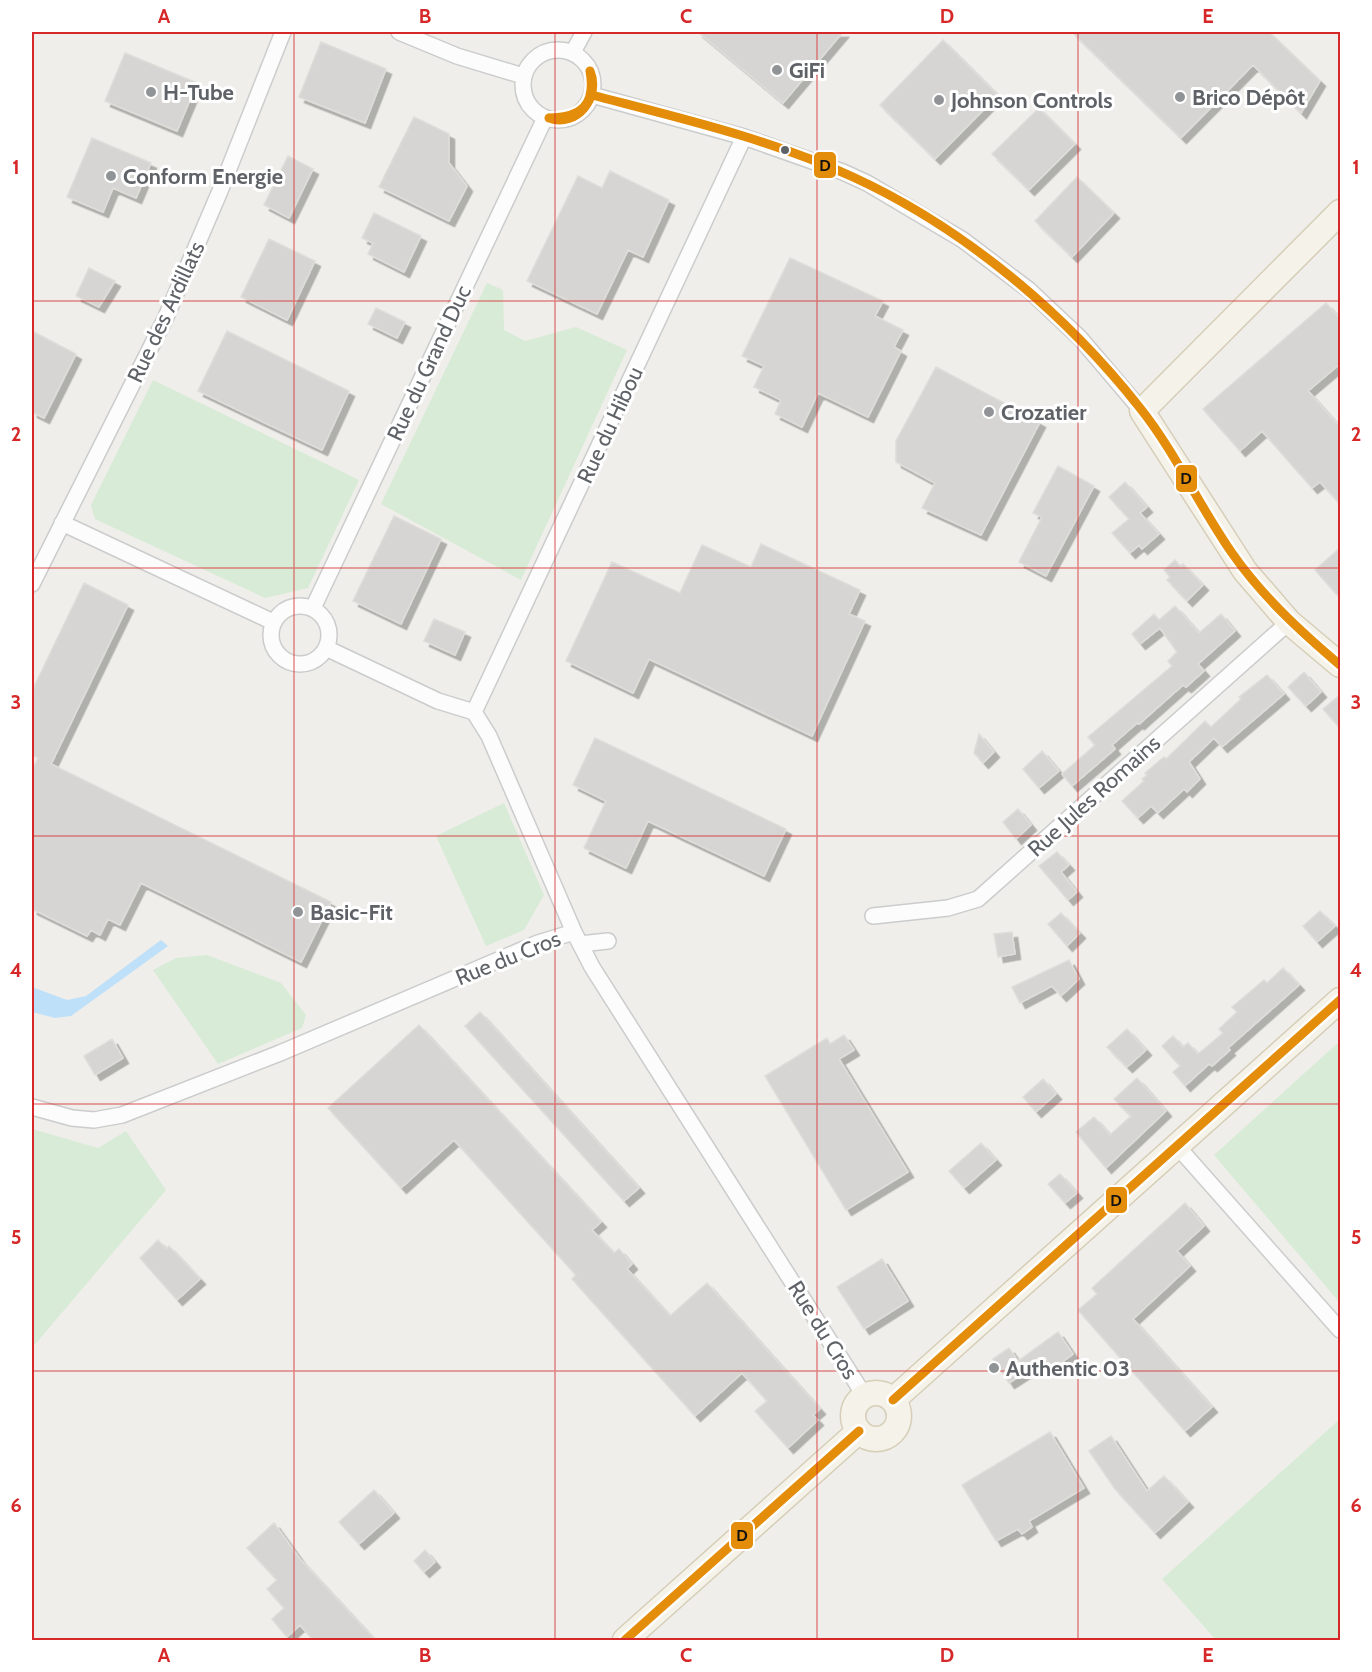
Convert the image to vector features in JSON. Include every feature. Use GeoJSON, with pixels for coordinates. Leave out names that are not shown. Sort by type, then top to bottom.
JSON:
{"type":"FeatureCollection","features":[{"type":"Feature","properties":{"kind":"main road"},"geometry":{"type":"LineString","coordinates":[[1341,212],[1142,411],[1245,571],[1289,622],[1341,665]]}},
{"type":"Feature","properties":{"kind":"main road"},"geometry":{"type":"LineString","coordinates":[[893,1400],[1341,1000]]}},
{"type":"Feature","properties":{"kind":"main road"},"geometry":{"type":"LineString","coordinates":[[879,1393],[893,1400],[897,1406],[899,1421],[891,1433],[885,1437],[871,1438],[859,1431],[853,1412],[855,1405],[864,1395],[879,1393]]}},
{"type":"Feature","properties":{"kind":"main road"},"geometry":{"type":"LineString","coordinates":[[625,1641],[859,1431]]}},
{"type":"Feature","properties":{"kind":"street","name":"Rue des Ardillats"},"geometry":{"type":"LineString","coordinates":[[32,584],[166,317],[284,32]]}},
{"type":"Feature","properties":{"kind":"street"},"geometry":{"type":"LineString","coordinates":[[399,32],[457,56],[523,76]]}},
{"type":"Feature","properties":{"kind":"street"},"geometry":{"type":"LineString","coordinates":[[573,52],[584,32]]}},
{"type":"Feature","properties":{"kind":"street"},"geometry":{"type":"LineString","coordinates":[[561,49],[573,52],[590,69],[593,79],[592,95],[587,106],[577,115],[559,121],[545,118],[530,107],[522,91],[523,76],[530,61],[543,52],[561,49]]}},
{"type":"Feature","properties":{"kind":"street"},"geometry":{"type":"LineString","coordinates":[[592,95],[744,137],[859,180],[963,240],[1029,290],[1071,330],[1142,411]]}},
{"type":"Feature","properties":{"kind":"street","name":"Rue du Grand Duc"},"geometry":{"type":"LineString","coordinates":[[313,608],[545,118]]}},
{"type":"Feature","properties":{"kind":"street","name":"Rue du Hibou"},"geometry":{"type":"LineString","coordinates":[[474,712],[744,137]]}},
{"type":"Feature","properties":{"kind":"street"},"geometry":{"type":"LineString","coordinates":[[62,523],[273,622]]}},
{"type":"Feature","properties":{"kind":"street"},"geometry":{"type":"LineString","coordinates":[[304,605],[313,608],[321,614],[329,630],[326,648],[314,661],[305,664],[287,662],[274,649],[270,631],[273,622],[286,608],[304,605]]}},
{"type":"Feature","properties":{"kind":"street","name":"Rue Jules Romains"},"geometry":{"type":"LineString","coordinates":[[873,916],[948,908],[978,899],[1289,622]]}},
{"type":"Feature","properties":{"kind":"street"},"geometry":{"type":"LineString","coordinates":[[326,648],[438,701],[474,712],[489,736],[577,938],[608,941]]}},
{"type":"Feature","properties":{"kind":"street","name":"Rue du Cros"},"geometry":{"type":"LineString","coordinates":[[32,1107],[72,1118],[94,1120],[122,1115],[280,1053],[538,943],[577,938],[864,1395]]}},
{"type":"Feature","properties":{"kind":"street"},"geometry":{"type":"LineString","coordinates":[[1177,1146],[1341,1330]]}},
{"type":"Feature","properties":{"kind":"green space"},"geometry":{"type":"Polygon","coordinates":[[[487,283],[503,290],[504,330],[525,341],[576,327],[627,350],[521,580],[381,504],[487,283]]]}},
{"type":"Feature","properties":{"kind":"green space"},"geometry":{"type":"Polygon","coordinates":[[[153,380],[359,480],[308,588],[265,598],[95,519],[91,505],[153,380]]]}},
{"type":"Feature","properties":{"kind":"green space"},"geometry":{"type":"Polygon","coordinates":[[[504,803],[544,895],[524,930],[486,946],[436,836],[504,803]]]}},
{"type":"Feature","properties":{"kind":"green space"},"geometry":{"type":"Polygon","coordinates":[[[207,955],[281,983],[306,1015],[302,1028],[218,1064],[153,970],[176,958],[207,955]]]}},
{"type":"Feature","properties":{"kind":"green space"},"geometry":{"type":"Polygon","coordinates":[[[1340,1041],[1340,1303],[1214,1155],[1340,1041]]]}},
{"type":"Feature","properties":{"kind":"green space"},"geometry":{"type":"Polygon","coordinates":[[[32,1129],[98,1148],[126,1131],[166,1190],[32,1348],[32,1129]]]}},
{"type":"Feature","properties":{"kind":"green space"},"geometry":{"type":"Polygon","coordinates":[[[1340,1419],[1340,1640],[1216,1640],[1162,1579],[1340,1419]]]}},
{"type":"Feature","properties":{"kind":"water"},"geometry":{"type":"Polygon","coordinates":[[[161,940],[168,946],[71,1016],[55,1018],[32,1012],[32,987],[67,1000],[86,996],[161,940]]]}},
{"type":"Feature","properties":{"kind":"building","name":"GiFi"},"geometry":{"type":"Polygon","coordinates":[[[698,32],[843,32],[783,103],[698,32]]]}},
{"type":"Feature","properties":{"kind":"building","name":"Brico Dépôt"},"geometry":{"type":"Polygon","coordinates":[[[1072,32],[1269,32],[1320,81],[1301,113],[1253,65],[1181,138],[1072,32]]]}},
{"type":"Feature","properties":{"kind":"building","name":"Johnson Controls"},"geometry":{"type":"Polygon","coordinates":[[[943,40],[998,95],[935,159],[880,105],[943,40]]]}},
{"type":"Feature","properties":{"kind":"building"},"geometry":{"type":"Polygon","coordinates":[[[321,42],[386,69],[365,123],[299,97],[321,42]]]}},
{"type":"Feature","properties":{"kind":"building","name":"H-Tube"},"geometry":{"type":"Polygon","coordinates":[[[125,53],[197,83],[177,131],[105,101],[125,53]]]}},
{"type":"Feature","properties":{"kind":"building"},"geometry":{"type":"Polygon","coordinates":[[[1039,108],[1075,144],[1029,190],[992,154],[1039,108]]]}},
{"type":"Feature","properties":{"kind":"building"},"geometry":{"type":"Polygon","coordinates":[[[414,117],[449,134],[449,163],[467,186],[449,221],[379,187],[414,117]]]}},
{"type":"Feature","properties":{"kind":"building","name":"Conform Energie"},"geometry":{"type":"Polygon","coordinates":[[[92,138],[151,163],[136,198],[113,188],[103,212],[67,197],[92,138]]]}},
{"type":"Feature","properties":{"kind":"building"},"geometry":{"type":"Polygon","coordinates":[[[288,156],[313,169],[289,218],[264,205],[288,156]]]}},
{"type":"Feature","properties":{"kind":"building"},"geometry":{"type":"Polygon","coordinates":[[[610,171],[669,200],[643,257],[628,250],[597,314],[527,281],[578,176],[602,188],[610,171]]]}},
{"type":"Feature","properties":{"kind":"building"},"geometry":{"type":"Polygon","coordinates":[[[1077,177],[1114,213],[1072,257],[1035,221],[1077,177]]]}},
{"type":"Feature","properties":{"kind":"building"},"geometry":{"type":"Polygon","coordinates":[[[374,213],[421,236],[404,272],[368,254],[373,243],[362,238],[374,213]]]}},
{"type":"Feature","properties":{"kind":"building"},"geometry":{"type":"Polygon","coordinates":[[[269,239],[315,261],[287,320],[241,297],[269,239]]]}},
{"type":"Feature","properties":{"kind":"building"},"geometry":{"type":"Polygon","coordinates":[[[790,258],[883,301],[875,316],[903,330],[894,347],[901,351],[868,417],[818,393],[802,427],[775,414],[781,400],[754,387],[764,366],[742,356],[790,258]]]}},
{"type":"Feature","properties":{"kind":"building"},"geometry":{"type":"Polygon","coordinates":[[[89,268],[115,281],[99,307],[76,296],[89,268]]]}},
{"type":"Feature","properties":{"kind":"building"},"geometry":{"type":"Polygon","coordinates":[[[1326,303],[1341,320],[1341,363],[1308,391],[1341,428],[1341,505],[1320,482],[1312,488],[1262,431],[1240,451],[1203,409],[1326,303]]]}},
{"type":"Feature","properties":{"kind":"building"},"geometry":{"type":"Polygon","coordinates":[[[376,308],[405,322],[397,338],[368,324],[376,308]]]}},
{"type":"Feature","properties":{"kind":"building"},"geometry":{"type":"Polygon","coordinates":[[[32,331],[76,354],[44,418],[32,412],[32,331]]]}},
{"type":"Feature","properties":{"kind":"building"},"geometry":{"type":"Polygon","coordinates":[[[227,331],[349,391],[322,450],[198,391],[227,331]]]}},
{"type":"Feature","properties":{"kind":"building"},"geometry":{"type":"Polygon","coordinates":[[[936,367],[1040,422],[981,535],[922,508],[935,483],[896,462],[896,441],[936,367]]]}},
{"type":"Feature","properties":{"kind":"building"},"geometry":{"type":"Polygon","coordinates":[[[1058,466],[1094,486],[1046,576],[1019,562],[1042,517],[1033,513],[1058,466]]]}},
{"type":"Feature","properties":{"kind":"building"},"geometry":{"type":"Polygon","coordinates":[[[1125,482],[1147,507],[1140,513],[1159,534],[1142,549],[1139,545],[1130,553],[1112,533],[1129,519],[1109,497],[1125,482]]]}},
{"type":"Feature","properties":{"kind":"building"},"geometry":{"type":"Polygon","coordinates":[[[394,516],[441,539],[401,624],[353,601],[394,516]]]}},
{"type":"Feature","properties":{"kind":"building"},"geometry":{"type":"Polygon","coordinates":[[[761,544],[860,590],[849,614],[865,621],[812,736],[649,659],[633,693],[566,661],[612,562],[680,593],[702,545],[751,567],[761,544]]]}},
{"type":"Feature","properties":{"kind":"building"},"geometry":{"type":"Polygon","coordinates":[[[1341,547],[1341,599],[1315,570],[1341,547]]]}},
{"type":"Feature","properties":{"kind":"building"},"geometry":{"type":"Polygon","coordinates":[[[1175,560],[1181,567],[1183,564],[1203,585],[1187,601],[1167,580],[1170,577],[1164,570],[1175,560]]]}},
{"type":"Feature","properties":{"kind":"building"},"geometry":{"type":"Polygon","coordinates":[[[84,583],[128,605],[51,764],[331,902],[301,962],[141,883],[120,925],[108,919],[100,935],[91,930],[87,936],[32,909],[32,770],[38,758],[32,755],[32,691],[84,583]]]}},
{"type":"Feature","properties":{"kind":"building"},"geometry":{"type":"Polygon","coordinates":[[[1175,606],[1199,633],[1221,614],[1235,631],[1198,664],[1204,671],[1186,687],[1183,685],[1139,724],[1137,723],[1112,745],[1115,749],[1072,786],[1062,774],[1095,745],[1088,737],[1172,666],[1168,661],[1177,652],[1160,628],[1140,644],[1132,634],[1154,614],[1159,620],[1175,606]]]}},
{"type":"Feature","properties":{"kind":"building"},"geometry":{"type":"Polygon","coordinates":[[[434,619],[465,632],[455,655],[424,641],[434,619]]]}},
{"type":"Feature","properties":{"kind":"building"},"geometry":{"type":"Polygon","coordinates":[[[1304,672],[1321,692],[1306,706],[1288,687],[1304,672]]]}},
{"type":"Feature","properties":{"kind":"building"},"geometry":{"type":"Polygon","coordinates":[[[1267,675],[1284,694],[1222,747],[1214,738],[1189,762],[1200,779],[1187,792],[1184,789],[1158,813],[1151,806],[1138,818],[1122,801],[1144,781],[1142,779],[1147,775],[1145,773],[1164,757],[1166,759],[1205,721],[1211,727],[1241,699],[1239,697],[1267,675]]]}},
{"type":"Feature","properties":{"kind":"building"},"geometry":{"type":"Polygon","coordinates":[[[1341,694],[1341,729],[1323,709],[1341,694]]]}},
{"type":"Feature","properties":{"kind":"building"},"geometry":{"type":"Polygon","coordinates":[[[979,734],[994,752],[983,763],[974,753],[979,734]]]}},
{"type":"Feature","properties":{"kind":"building"},"geometry":{"type":"Polygon","coordinates":[[[595,738],[786,829],[764,876],[648,821],[626,868],[584,848],[606,801],[573,785],[595,738]]]}},
{"type":"Feature","properties":{"kind":"building"},"geometry":{"type":"Polygon","coordinates":[[[1042,751],[1059,771],[1039,788],[1023,769],[1042,751]]]}},
{"type":"Feature","properties":{"kind":"building"},"geometry":{"type":"Polygon","coordinates":[[[1018,809],[1031,825],[1016,839],[1003,822],[1018,809]]]}},
{"type":"Feature","properties":{"kind":"building"},"geometry":{"type":"Polygon","coordinates":[[[1057,852],[1069,865],[1061,872],[1077,892],[1068,900],[1039,866],[1057,852]]]}},
{"type":"Feature","properties":{"kind":"building"},"geometry":{"type":"Polygon","coordinates":[[[1320,911],[1335,926],[1317,942],[1303,926],[1320,911]]]}},
{"type":"Feature","properties":{"kind":"building"},"geometry":{"type":"Polygon","coordinates":[[[1061,913],[1080,933],[1067,946],[1048,924],[1061,913]]]}},
{"type":"Feature","properties":{"kind":"building"},"geometry":{"type":"Polygon","coordinates":[[[1012,932],[1015,954],[998,957],[994,934],[1012,932]]]}},
{"type":"Feature","properties":{"kind":"building"},"geometry":{"type":"Polygon","coordinates":[[[1069,960],[1079,979],[1061,996],[1052,986],[1020,1003],[1012,987],[1069,960]]]}},
{"type":"Feature","properties":{"kind":"building"},"geometry":{"type":"Polygon","coordinates":[[[1283,968],[1299,985],[1228,1048],[1230,1050],[1212,1066],[1209,1064],[1185,1086],[1173,1072],[1180,1066],[1162,1046],[1173,1036],[1183,1047],[1188,1043],[1198,1054],[1223,1033],[1219,1029],[1237,1012],[1232,1007],[1264,980],[1267,983],[1283,968]]]}},
{"type":"Feature","properties":{"kind":"building"},"geometry":{"type":"Polygon","coordinates":[[[480,1012],[639,1188],[624,1201],[465,1026],[480,1012]]]}},
{"type":"Feature","properties":{"kind":"building"},"geometry":{"type":"Polygon","coordinates":[[[419,1025],[601,1222],[592,1230],[614,1253],[619,1249],[632,1264],[627,1269],[670,1316],[707,1283],[820,1409],[813,1415],[818,1420],[788,1448],[755,1411],[767,1401],[742,1373],[695,1416],[572,1279],[576,1275],[454,1140],[401,1188],[328,1108],[419,1025]]]}},
{"type":"Feature","properties":{"kind":"building"},"geometry":{"type":"Polygon","coordinates":[[[1127,1029],[1146,1050],[1127,1067],[1107,1047],[1127,1029]]]}},
{"type":"Feature","properties":{"kind":"building"},"geometry":{"type":"Polygon","coordinates":[[[844,1035],[854,1050],[839,1059],[908,1172],[846,1210],[765,1076],[827,1038],[830,1044],[844,1035]]]}},
{"type":"Feature","properties":{"kind":"building"},"geometry":{"type":"Polygon","coordinates":[[[112,1039],[123,1058],[95,1075],[84,1056],[112,1039]]]}},
{"type":"Feature","properties":{"kind":"building"},"geometry":{"type":"Polygon","coordinates":[[[1137,1078],[1166,1111],[1106,1168],[1076,1132],[1094,1117],[1110,1135],[1131,1116],[1114,1099],[1137,1078]]]}},
{"type":"Feature","properties":{"kind":"building"},"geometry":{"type":"Polygon","coordinates":[[[1043,1079],[1056,1094],[1036,1112],[1023,1097],[1043,1079]]]}},
{"type":"Feature","properties":{"kind":"building"},"geometry":{"type":"Polygon","coordinates":[[[981,1143],[996,1160],[964,1188],[949,1171],[981,1143]]]}},
{"type":"Feature","properties":{"kind":"building"},"geometry":{"type":"Polygon","coordinates":[[[1060,1174],[1077,1193],[1065,1203],[1048,1184],[1060,1174]]]}},
{"type":"Feature","properties":{"kind":"building"},"geometry":{"type":"Polygon","coordinates":[[[1185,1203],[1204,1226],[1177,1251],[1190,1266],[1133,1319],[1212,1407],[1185,1431],[1078,1310],[1097,1294],[1092,1288],[1185,1203]]]}},
{"type":"Feature","properties":{"kind":"building"},"geometry":{"type":"Polygon","coordinates":[[[158,1240],[166,1249],[169,1246],[200,1279],[177,1300],[140,1258],[158,1240]]]}},
{"type":"Feature","properties":{"kind":"building"},"geometry":{"type":"Polygon","coordinates":[[[882,1259],[908,1301],[864,1329],[837,1287],[882,1259]]]}},
{"type":"Feature","properties":{"kind":"building"},"geometry":{"type":"Polygon","coordinates":[[[1058,1332],[1073,1354],[1053,1369],[1046,1359],[1009,1383],[993,1359],[1009,1348],[1018,1361],[1058,1332]]]}},
{"type":"Feature","properties":{"kind":"building"},"geometry":{"type":"Polygon","coordinates":[[[1050,1432],[1084,1488],[1029,1521],[1032,1527],[1022,1534],[1018,1529],[996,1541],[962,1485],[1050,1432]]]}},
{"type":"Feature","properties":{"kind":"building"},"geometry":{"type":"Polygon","coordinates":[[[1111,1436],[1147,1491],[1164,1476],[1188,1502],[1155,1533],[1115,1489],[1089,1451],[1111,1436]]]}},
{"type":"Feature","properties":{"kind":"building"},"geometry":{"type":"Polygon","coordinates":[[[374,1490],[394,1513],[359,1544],[339,1522],[374,1490]]]}},
{"type":"Feature","properties":{"kind":"building"},"geometry":{"type":"Polygon","coordinates":[[[274,1523],[300,1559],[376,1641],[314,1641],[300,1625],[287,1637],[272,1619],[284,1608],[267,1589],[277,1580],[247,1548],[274,1523]]]}},
{"type":"Feature","properties":{"kind":"building"},"geometry":{"type":"Polygon","coordinates":[[[425,1550],[435,1562],[424,1572],[414,1561],[425,1550]]]}},
{"type":"Feature","properties":{"kind":"transit line","name":"D"},"geometry":{"type":"LineString","coordinates":[[549,118],[570,115],[584,107],[591,92],[590,71]]}},
{"type":"Feature","properties":{"kind":"transit line","name":"D"},"geometry":{"type":"LineString","coordinates":[[549,118],[569,119],[584,108],[592,91],[593,81],[590,71]]}},
{"type":"Feature","properties":{"kind":"transit line","name":"D"},"geometry":{"type":"LineString","coordinates":[[592,95],[724,130],[790,151],[853,177],[894,198],[973,247],[1046,307],[1111,373],[1153,425],[1220,535],[1244,569],[1282,612],[1340,665]]}},
{"type":"Feature","properties":{"kind":"transit line","name":"D"},"geometry":{"type":"LineString","coordinates":[[893,1400],[1340,1000]]}},
{"type":"Feature","properties":{"kind":"transit line","name":"D"},"geometry":{"type":"LineString","coordinates":[[625,1640],[859,1431]]}},
{"type":"Feature","properties":{"kind":"place","name":"GiFi"},"geometry":{"type":"Point","coordinates":[777,70]}},
{"type":"Feature","properties":{"kind":"place","name":"H-Tube"},"geometry":{"type":"Point","coordinates":[151,92]}},
{"type":"Feature","properties":{"kind":"place","name":"Brico Dépôt"},"geometry":{"type":"Point","coordinates":[1180,97]}},
{"type":"Feature","properties":{"kind":"place","name":"Johnson Controls"},"geometry":{"type":"Point","coordinates":[939,100]}},
{"type":"Feature","properties":{"kind":"place","name":"Conform Energie"},"geometry":{"type":"Point","coordinates":[111,176]}},
{"type":"Feature","properties":{"kind":"place","name":"Crozatier"},"geometry":{"type":"Point","coordinates":[989,412]}},
{"type":"Feature","properties":{"kind":"place","name":"Basic-Fit"},"geometry":{"type":"Point","coordinates":[298,912]}},
{"type":"Feature","properties":{"kind":"place","name":"Authentic 03"},"geometry":{"type":"Point","coordinates":[994,1368]}}]}
